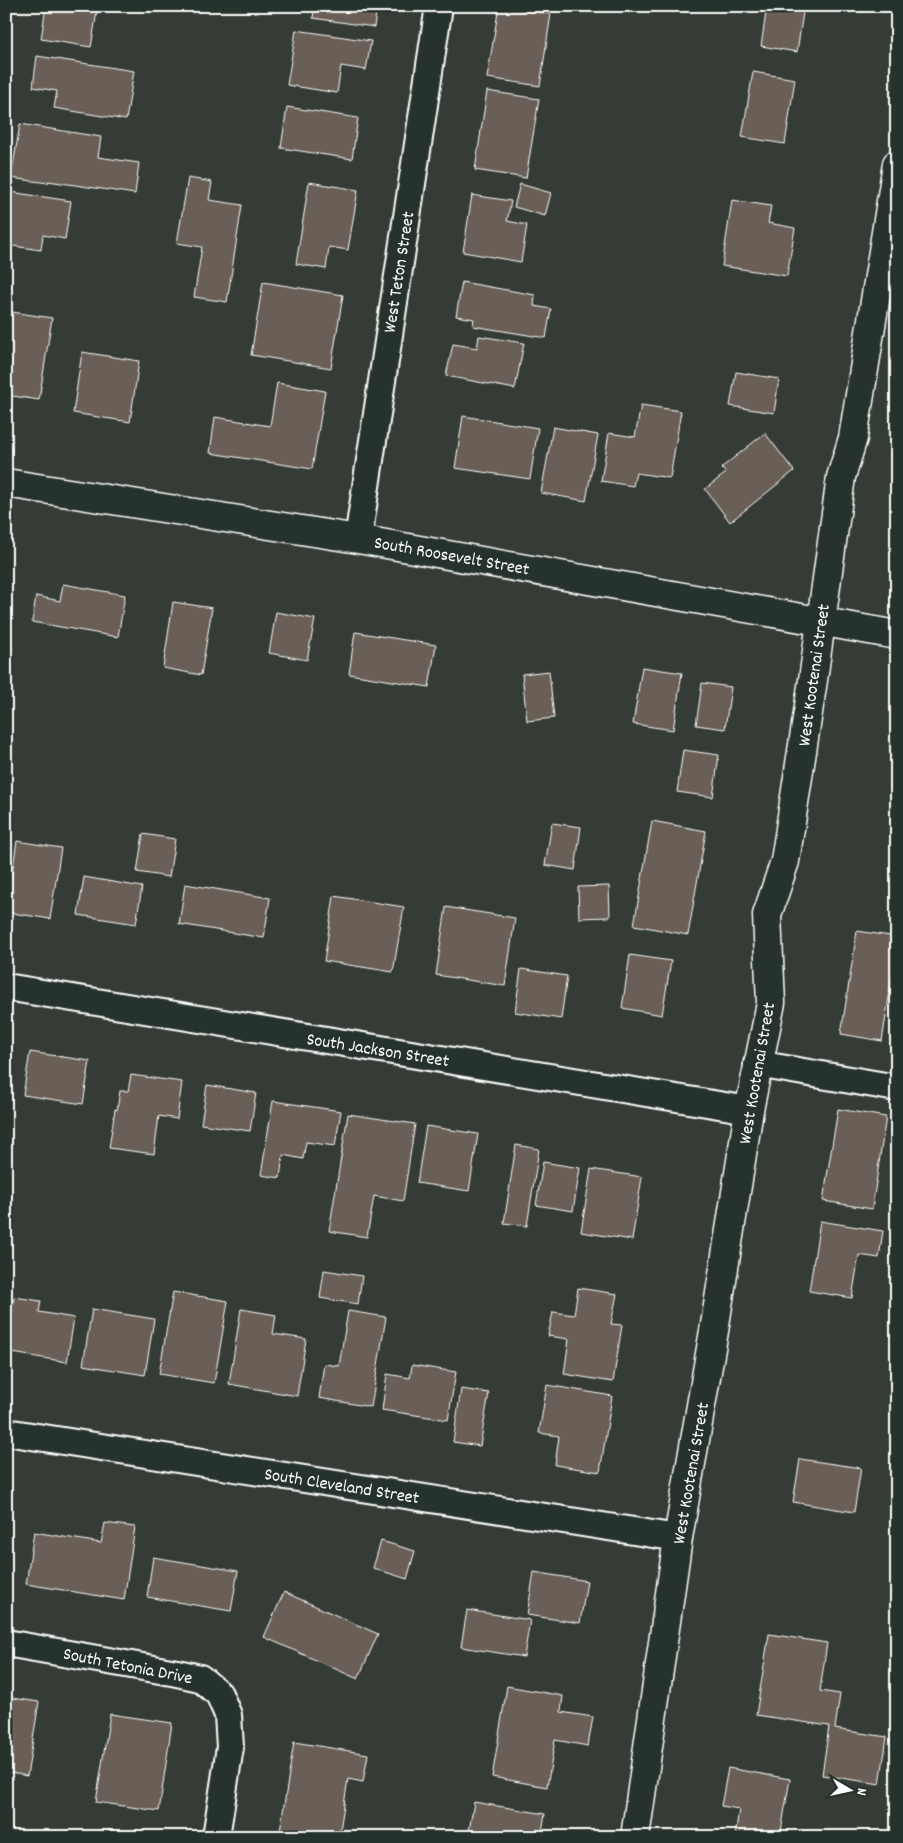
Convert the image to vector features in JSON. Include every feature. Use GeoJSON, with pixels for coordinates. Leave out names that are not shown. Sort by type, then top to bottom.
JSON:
{"type":"FeatureCollection","features":[{"type":"Feature","properties":{"kind":"street","name":"West Teton Street"},"geometry":{"type":"LineString","coordinates":[[358,539],[439,6]]}},
{"type":"Feature","properties":{"kind":"street","name":"West Kootenai Street"},"geometry":{"type":"LineString","coordinates":[[635,1837],[678,1538],[714,1331],[749,1110],[771,1003],[767,915],[785,862],[842,477],[853,438],[897,164]]}},
{"type":"Feature","properties":{"kind":"street","name":"South Roosevelt Street"},"geometry":{"type":"LineString","coordinates":[[6,483],[358,539],[897,635]]}},
{"type":"Feature","properties":{"kind":"street","name":"South Jackson Street"},"geometry":{"type":"LineString","coordinates":[[6,987],[749,1110]]}},
{"type":"Feature","properties":{"kind":"street"},"geometry":{"type":"LineString","coordinates":[[757,1064],[897,1088]]}},
{"type":"Feature","properties":{"kind":"street","name":"South Cleveland Street"},"geometry":{"type":"LineString","coordinates":[[6,1432],[678,1538]]}},
{"type":"Feature","properties":{"kind":"street","name":"South Tetonia Drive"},"geometry":{"type":"LineString","coordinates":[[6,1643],[200,1678],[219,1694],[228,1715],[230,1747],[216,1837]]}},
{"type":"Feature","properties":{"kind":"building"},"geometry":{"type":"Polygon","coordinates":[[[46,6],[98,6],[91,47],[41,39],[46,6]]]}},
{"type":"Feature","properties":{"kind":"building"},"geometry":{"type":"Polygon","coordinates":[[[315,6],[377,6],[374,27],[313,18],[315,6]]]}},
{"type":"Feature","properties":{"kind":"building"},"geometry":{"type":"Polygon","coordinates":[[[499,6],[551,14],[540,86],[487,78],[499,6]]]}},
{"type":"Feature","properties":{"kind":"building"},"geometry":{"type":"Polygon","coordinates":[[[767,6],[804,6],[797,52],[761,46],[767,6]]]}},
{"type":"Feature","properties":{"kind":"building"},"geometry":{"type":"Polygon","coordinates":[[[296,30],[371,41],[366,70],[341,66],[337,93],[287,85],[296,30]]]}},
{"type":"Feature","properties":{"kind":"building"},"geometry":{"type":"Polygon","coordinates":[[[37,56],[134,71],[126,120],[54,108],[57,91],[33,87],[37,56]]]}},
{"type":"Feature","properties":{"kind":"building"},"geometry":{"type":"Polygon","coordinates":[[[753,72],[795,79],[785,144],[742,137],[753,72]]]}},
{"type":"Feature","properties":{"kind":"building"},"geometry":{"type":"Polygon","coordinates":[[[487,91],[539,99],[526,178],[475,170],[487,91]]]}},
{"type":"Feature","properties":{"kind":"building"},"geometry":{"type":"Polygon","coordinates":[[[287,107],[358,118],[352,159],[281,148],[287,107]]]}},
{"type":"Feature","properties":{"kind":"building"},"geometry":{"type":"Polygon","coordinates":[[[20,124],[101,137],[98,157],[139,163],[135,194],[48,181],[48,183],[11,178],[20,124]]]}},
{"type":"Feature","properties":{"kind":"building"},"geometry":{"type":"Polygon","coordinates":[[[188,178],[212,182],[209,200],[242,205],[227,302],[194,297],[202,247],[177,243],[188,178]]]}},
{"type":"Feature","properties":{"kind":"building"},"geometry":{"type":"Polygon","coordinates":[[[309,182],[358,190],[348,250],[329,247],[326,269],[296,264],[309,182]]]}},
{"type":"Feature","properties":{"kind":"building"},"geometry":{"type":"Polygon","coordinates":[[[520,184],[551,193],[545,216],[514,207],[520,184]]]}},
{"type":"Feature","properties":{"kind":"building"},"geometry":{"type":"Polygon","coordinates":[[[10,192],[71,201],[65,239],[43,235],[41,250],[6,245],[6,217],[10,192]]]}},
{"type":"Feature","properties":{"kind":"building"},"geometry":{"type":"Polygon","coordinates":[[[472,195],[511,201],[507,221],[527,225],[521,262],[463,252],[472,195]]]}},
{"type":"Feature","properties":{"kind":"building"},"geometry":{"type":"Polygon","coordinates":[[[732,200],[771,206],[768,223],[795,228],[787,276],[722,266],[732,200]]]}},
{"type":"Feature","properties":{"kind":"building"},"geometry":{"type":"Polygon","coordinates":[[[263,282],[343,295],[331,368],[251,355],[263,282]]]}},
{"type":"Feature","properties":{"kind":"building"},"geometry":{"type":"Polygon","coordinates":[[[462,282],[535,295],[534,306],[551,309],[546,338],[473,326],[474,319],[456,316],[462,282]]]}},
{"type":"Feature","properties":{"kind":"building"},"geometry":{"type":"Polygon","coordinates":[[[12,312],[52,318],[39,400],[6,395],[6,335],[8,336],[12,312]]]}},
{"type":"Feature","properties":{"kind":"building"},"geometry":{"type":"Polygon","coordinates":[[[479,336],[524,343],[515,389],[446,376],[453,344],[477,348],[479,336]]]}},
{"type":"Feature","properties":{"kind":"building"},"geometry":{"type":"Polygon","coordinates":[[[82,352],[139,361],[130,422],[73,413],[82,352]]]}},
{"type":"Feature","properties":{"kind":"building"},"geometry":{"type":"Polygon","coordinates":[[[736,372],[779,379],[774,413],[730,406],[736,372]]]}},
{"type":"Feature","properties":{"kind":"building"},"geometry":{"type":"Polygon","coordinates":[[[277,383],[325,391],[312,469],[210,453],[215,417],[270,426],[277,383]]]}},
{"type":"Feature","properties":{"kind":"building"},"geometry":{"type":"Polygon","coordinates":[[[641,405],[681,411],[670,478],[636,473],[633,486],[601,481],[609,433],[635,437],[641,405]]]}},
{"type":"Feature","properties":{"kind":"building"},"geometry":{"type":"Polygon","coordinates":[[[463,416],[538,428],[530,479],[455,468],[463,416]]]}},
{"type":"Feature","properties":{"kind":"building"},"geometry":{"type":"Polygon","coordinates":[[[553,427],[598,435],[586,501],[541,493],[553,427]]]}},
{"type":"Feature","properties":{"kind":"building"},"geometry":{"type":"Polygon","coordinates":[[[765,433],[794,471],[730,522],[705,489],[726,473],[721,468],[765,433]]]}},
{"type":"Feature","properties":{"kind":"building"},"geometry":{"type":"Polygon","coordinates":[[[63,584],[125,595],[118,637],[32,622],[36,596],[60,601],[63,584]]]}},
{"type":"Feature","properties":{"kind":"building"},"geometry":{"type":"Polygon","coordinates":[[[173,602],[212,608],[201,675],[163,668],[173,602]]]}},
{"type":"Feature","properties":{"kind":"building"},"geometry":{"type":"Polygon","coordinates":[[[276,612],[315,619],[307,660],[269,653],[276,612]]]}},
{"type":"Feature","properties":{"kind":"building"},"geometry":{"type":"Polygon","coordinates":[[[355,632],[436,645],[429,687],[349,674],[355,632]]]}},
{"type":"Feature","properties":{"kind":"building"},"geometry":{"type":"Polygon","coordinates":[[[642,667],[682,673],[673,730],[633,724],[642,667]]]}},
{"type":"Feature","properties":{"kind":"building"},"geometry":{"type":"Polygon","coordinates":[[[549,671],[554,718],[527,721],[522,674],[549,671]]]}},
{"type":"Feature","properties":{"kind":"building"},"geometry":{"type":"Polygon","coordinates":[[[702,683],[731,687],[725,729],[696,725],[702,683]]]}},
{"type":"Feature","properties":{"kind":"building"},"geometry":{"type":"Polygon","coordinates":[[[683,750],[719,755],[713,797],[677,792],[683,750]]]}},
{"type":"Feature","properties":{"kind":"building"},"geometry":{"type":"Polygon","coordinates":[[[652,821],[706,831],[688,935],[634,925],[652,821]]]}},
{"type":"Feature","properties":{"kind":"building"},"geometry":{"type":"Polygon","coordinates":[[[552,823],[581,827],[575,870],[545,865],[552,823]]]}},
{"type":"Feature","properties":{"kind":"building"},"geometry":{"type":"Polygon","coordinates":[[[143,834],[175,839],[169,877],[137,872],[143,834]]]}},
{"type":"Feature","properties":{"kind":"building"},"geometry":{"type":"Polygon","coordinates":[[[17,841],[61,848],[50,919],[6,912],[17,841]]]}},
{"type":"Feature","properties":{"kind":"building"},"geometry":{"type":"Polygon","coordinates":[[[84,877],[142,887],[136,924],[78,915],[84,877]]]}},
{"type":"Feature","properties":{"kind":"building"},"geometry":{"type":"Polygon","coordinates":[[[185,884],[270,898],[264,938],[179,924],[185,884]]]}},
{"type":"Feature","properties":{"kind":"building"},"geometry":{"type":"Polygon","coordinates":[[[609,886],[610,917],[579,918],[578,887],[609,886]]]}},
{"type":"Feature","properties":{"kind":"building"},"geometry":{"type":"Polygon","coordinates":[[[334,896],[404,907],[393,972],[324,961],[334,896]]]}},
{"type":"Feature","properties":{"kind":"building"},"geometry":{"type":"Polygon","coordinates":[[[446,907],[515,918],[505,986],[436,975],[446,907]]]}},
{"type":"Feature","properties":{"kind":"building"},"geometry":{"type":"Polygon","coordinates":[[[857,931],[897,937],[897,948],[882,1041],[841,1034],[857,931]]]}},
{"type":"Feature","properties":{"kind":"building"},"geometry":{"type":"Polygon","coordinates":[[[630,955],[671,961],[662,1015],[622,1008],[630,955]]]}},
{"type":"Feature","properties":{"kind":"building"},"geometry":{"type":"Polygon","coordinates":[[[521,969],[567,976],[561,1019],[515,1012],[521,969]]]}},
{"type":"Feature","properties":{"kind":"building"},"geometry":{"type":"Polygon","coordinates":[[[30,1052],[90,1061],[83,1104],[23,1095],[30,1052]]]}},
{"type":"Feature","properties":{"kind":"building"},"geometry":{"type":"Polygon","coordinates":[[[131,1075],[182,1082],[177,1119],[159,1116],[154,1154],[109,1148],[120,1091],[128,1091],[131,1075]]]}},
{"type":"Feature","properties":{"kind":"building"},"geometry":{"type":"Polygon","coordinates":[[[207,1085],[256,1093],[250,1131],[201,1124],[207,1085]]]}},
{"type":"Feature","properties":{"kind":"building"},"geometry":{"type":"Polygon","coordinates":[[[273,1101],[341,1111],[335,1146],[306,1142],[303,1159],[283,1155],[280,1178],[261,1175],[273,1101]]]}},
{"type":"Feature","properties":{"kind":"building"},"geometry":{"type":"Polygon","coordinates":[[[838,1109],[886,1117],[872,1209],[823,1201],[838,1109]]]}},
{"type":"Feature","properties":{"kind":"building"},"geometry":{"type":"Polygon","coordinates":[[[348,1114],[415,1124],[403,1201],[374,1196],[367,1237],[329,1231],[348,1114]]]}},
{"type":"Feature","properties":{"kind":"building"},"geometry":{"type":"Polygon","coordinates":[[[426,1126],[478,1134],[469,1191],[417,1183],[426,1126]]]}},
{"type":"Feature","properties":{"kind":"building"},"geometry":{"type":"Polygon","coordinates":[[[516,1145],[539,1149],[527,1226],[504,1223],[516,1145]]]}},
{"type":"Feature","properties":{"kind":"building"},"geometry":{"type":"Polygon","coordinates":[[[543,1162],[580,1168],[573,1211],[536,1205],[543,1162]]]}},
{"type":"Feature","properties":{"kind":"building"},"geometry":{"type":"Polygon","coordinates":[[[591,1169],[642,1177],[632,1240],[581,1232],[591,1169]]]}},
{"type":"Feature","properties":{"kind":"building"},"geometry":{"type":"Polygon","coordinates":[[[820,1221],[883,1231],[879,1258],[859,1255],[852,1298],[809,1291],[820,1221]]]}},
{"type":"Feature","properties":{"kind":"building"},"geometry":{"type":"Polygon","coordinates":[[[324,1270],[362,1276],[358,1304],[320,1298],[324,1270]]]}},
{"type":"Feature","properties":{"kind":"building"},"geometry":{"type":"Polygon","coordinates":[[[578,1288],[617,1294],[611,1324],[622,1325],[613,1382],[564,1374],[569,1339],[548,1336],[553,1312],[574,1315],[578,1288]]]}},
{"type":"Feature","properties":{"kind":"building"},"geometry":{"type":"Polygon","coordinates":[[[173,1292],[228,1301],[214,1383],[159,1374],[173,1292]]]}},
{"type":"Feature","properties":{"kind":"building"},"geometry":{"type":"Polygon","coordinates":[[[14,1297],[41,1301],[39,1312],[74,1318],[67,1362],[6,1352],[14,1297]]]}},
{"type":"Feature","properties":{"kind":"building"},"geometry":{"type":"Polygon","coordinates":[[[92,1309],[154,1319],[145,1375],[83,1365],[92,1309]]]}},
{"type":"Feature","properties":{"kind":"building"},"geometry":{"type":"Polygon","coordinates":[[[241,1309],[276,1315],[273,1334],[306,1339],[297,1396],[229,1384],[241,1309]]]}},
{"type":"Feature","properties":{"kind":"building"},"geometry":{"type":"Polygon","coordinates":[[[348,1311],[386,1317],[371,1407],[319,1398],[324,1364],[339,1366],[348,1311]]]}},
{"type":"Feature","properties":{"kind":"building"},"geometry":{"type":"Polygon","coordinates":[[[412,1365],[456,1372],[448,1420],[382,1410],[387,1374],[410,1378],[412,1365]]]}},
{"type":"Feature","properties":{"kind":"building"},"geometry":{"type":"Polygon","coordinates":[[[547,1385],[612,1396],[600,1472],[555,1465],[559,1436],[539,1433],[547,1385]]]}},
{"type":"Feature","properties":{"kind":"building"},"geometry":{"type":"Polygon","coordinates":[[[461,1389],[489,1393],[480,1446],[453,1442],[461,1389]]]}},
{"type":"Feature","properties":{"kind":"building"},"geometry":{"type":"Polygon","coordinates":[[[800,1459],[861,1468],[854,1512],[793,1502],[800,1459]]]}},
{"type":"Feature","properties":{"kind":"building"},"geometry":{"type":"Polygon","coordinates":[[[105,1523],[135,1527],[124,1600],[26,1584],[34,1532],[101,1543],[105,1523]]]}},
{"type":"Feature","properties":{"kind":"building"},"geometry":{"type":"Polygon","coordinates":[[[381,1541],[415,1551],[407,1579],[373,1568],[381,1541]]]}},
{"type":"Feature","properties":{"kind":"building"},"geometry":{"type":"Polygon","coordinates":[[[153,1557],[238,1571],[231,1611],[147,1597],[153,1557]]]}},
{"type":"Feature","properties":{"kind":"building"},"geometry":{"type":"Polygon","coordinates":[[[534,1572],[587,1581],[580,1623],[527,1615],[534,1572]]]}},
{"type":"Feature","properties":{"kind":"building"},"geometry":{"type":"Polygon","coordinates":[[[284,1592],[378,1634],[358,1679],[264,1637],[284,1592]]]}},
{"type":"Feature","properties":{"kind":"building"},"geometry":{"type":"Polygon","coordinates":[[[467,1610],[530,1620],[524,1657],[461,1647],[467,1610]]]}},
{"type":"Feature","properties":{"kind":"building"},"geometry":{"type":"Polygon","coordinates":[[[769,1634],[827,1643],[820,1691],[840,1694],[835,1729],[887,1737],[880,1784],[822,1775],[829,1726],[756,1715],[769,1634]]]}},
{"type":"Feature","properties":{"kind":"building"},"geometry":{"type":"Polygon","coordinates":[[[507,1686],[563,1696],[561,1712],[593,1717],[588,1746],[555,1740],[547,1787],[492,1777],[507,1686]]]}},
{"type":"Feature","properties":{"kind":"building"},"geometry":{"type":"Polygon","coordinates":[[[6,1697],[39,1702],[27,1776],[6,1772],[6,1697]]]}},
{"type":"Feature","properties":{"kind":"building"},"geometry":{"type":"Polygon","coordinates":[[[110,1714],[172,1723],[159,1811],[96,1802],[110,1714]]]}},
{"type":"Feature","properties":{"kind":"building"},"geometry":{"type":"Polygon","coordinates":[[[294,1742],[368,1754],[363,1782],[348,1779],[339,1837],[279,1837],[294,1742]]]}},
{"type":"Feature","properties":{"kind":"building"},"geometry":{"type":"Polygon","coordinates":[[[728,1768],[790,1779],[780,1837],[735,1837],[739,1809],[721,1806],[728,1768]]]}},
{"type":"Feature","properties":{"kind":"building"},"geometry":{"type":"Polygon","coordinates":[[[474,1802],[545,1814],[541,1837],[468,1837],[474,1802]]]}},
{"type":"Feature","properties":{"kind":"building"},"geometry":{"type":"Polygon","coordinates":[[[108,1830],[150,1837],[107,1837],[108,1830]]]}}]}
